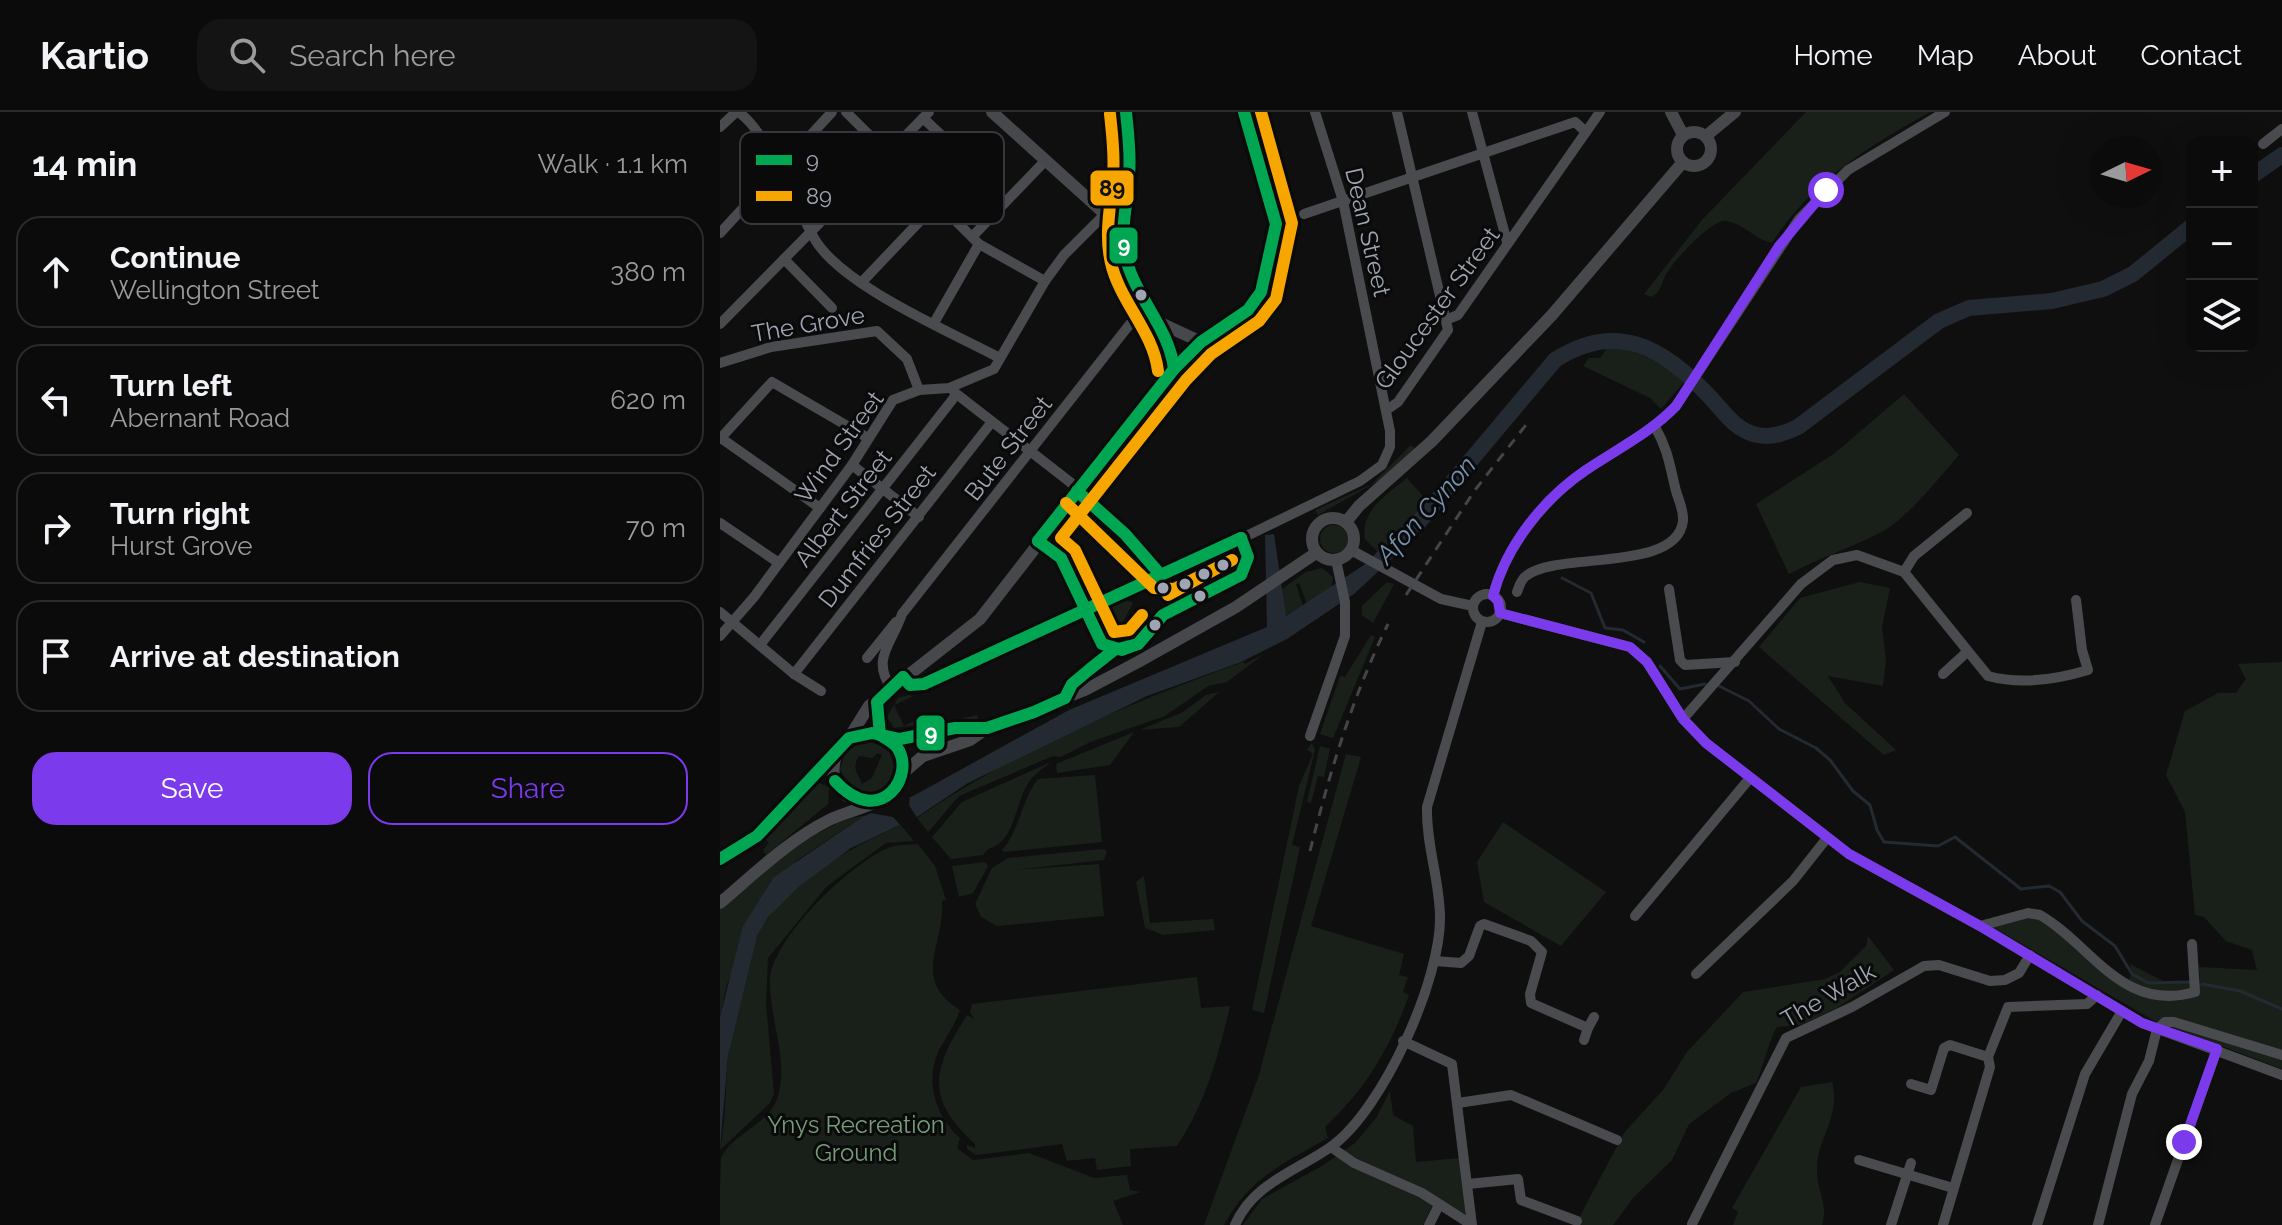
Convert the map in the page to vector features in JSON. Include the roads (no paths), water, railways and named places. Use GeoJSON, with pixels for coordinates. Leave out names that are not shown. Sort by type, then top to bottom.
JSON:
{"type":"FeatureCollection","features":[{"type":"Feature","properties":{"kind":"main road"},"geometry":{"type":"LineString","coordinates":[[992,112],[1105,214],[1122,235]]}},
{"type":"Feature","properties":{"kind":"main road"},"geometry":{"type":"LineString","coordinates":[[1126,112],[1129,177],[1122,235],[1129,271],[1172,352],[1174,369]]}},
{"type":"Feature","properties":{"kind":"main road"},"geometry":{"type":"LineString","coordinates":[[720,859],[757,836],[849,738],[869,706],[903,677],[970,629],[1174,369],[1201,342],[1248,310],[1264,282],[1276,224],[1244,112]]}},
{"type":"Feature","properties":{"kind":"main road"},"geometry":{"type":"LineString","coordinates":[[1671,112],[1683,135],[1677,151],[1683,162],[1693,166],[1704,162],[1711,152],[1706,136]]}},
{"type":"Feature","properties":{"kind":"main road"},"geometry":{"type":"LineString","coordinates":[[1706,136],[1735,112]]}},
{"type":"Feature","properties":{"kind":"main road"},"geometry":{"type":"LineString","coordinates":[[1683,135],[1692,132],[1706,136]]}},
{"type":"Feature","properties":{"kind":"main road"},"geometry":{"type":"LineString","coordinates":[[1346,522],[1359,506],[1432,441],[1552,315],[1683,162]]}},
{"type":"Feature","properties":{"kind":"main road"},"geometry":{"type":"LineString","coordinates":[[1105,214],[1126,207]]}},
{"type":"Feature","properties":{"kind":"main road"},"geometry":{"type":"LineString","coordinates":[[1152,316],[1201,342]]}},
{"type":"Feature","properties":{"kind":"main road"},"geometry":{"type":"LineString","coordinates":[[1333,518],[1346,522],[1354,538],[1351,550],[1336,560],[1325,559],[1316,553],[1311,540],[1320,522],[1333,518]]}},
{"type":"Feature","properties":{"kind":"main road"},"geometry":{"type":"LineString","coordinates":[[720,903],[828,820],[893,792],[903,773],[923,756],[970,740],[987,728],[1085,690],[1265,588],[1316,553]]}},
{"type":"Feature","properties":{"kind":"main road"},"geometry":{"type":"LineString","coordinates":[[877,702],[885,737],[900,754],[903,773]]}},
{"type":"Feature","properties":{"kind":"main road"},"geometry":{"type":"LineString","coordinates":[[849,738],[860,733],[885,737],[955,728],[987,728]]}},
{"type":"Feature","properties":{"kind":"main road"},"geometry":{"type":"LineString","coordinates":[[828,820],[838,785],[833,769],[837,751]]}},
{"type":"Feature","properties":{"kind":"main road"},"geometry":{"type":"LineString","coordinates":[[806,781],[838,785],[865,803]]}},
{"type":"Feature","properties":{"kind":"street"},"geometry":{"type":"LineString","coordinates":[[720,127],[737,112],[752,132]]}},
{"type":"Feature","properties":{"kind":"street"},"geometry":{"type":"LineString","coordinates":[[814,132],[832,112]]}},
{"type":"Feature","properties":{"kind":"street"},"geometry":{"type":"LineString","coordinates":[[846,112],[867,132]]}},
{"type":"Feature","properties":{"kind":"street","name":"Dean Street"},"geometry":{"type":"LineString","coordinates":[[903,677],[910,685],[924,684],[1159,573],[1168,574],[1360,481],[1382,465],[1390,447],[1388,409],[1343,201],[1315,112]]}},
{"type":"Feature","properties":{"kind":"street"},"geometry":{"type":"LineString","coordinates":[[1397,112],[1448,319]]}},
{"type":"Feature","properties":{"kind":"street"},"geometry":{"type":"LineString","coordinates":[[1472,112],[1507,242]]}},
{"type":"Feature","properties":{"kind":"street","name":"Gloucester Street"},"geometry":{"type":"LineString","coordinates":[[1388,409],[1398,402],[1448,330],[1448,319],[1458,315],[1505,251],[1507,242],[1600,112]]}},
{"type":"Feature","properties":{"kind":"street"},"geometry":{"type":"LineString","coordinates":[[1493,596],[1515,545],[1558,493],[1583,472],[1655,427],[1687,391],[1799,219],[1848,170],[1945,112]]}},
{"type":"Feature","properties":{"kind":"street"},"geometry":{"type":"LineString","coordinates":[[909,132],[926,115],[942,132]]}},
{"type":"Feature","properties":{"kind":"street"},"geometry":{"type":"LineString","coordinates":[[1304,214],[1482,154],[1573,117],[1586,132]]}},
{"type":"Feature","properties":{"kind":"street"},"geometry":{"type":"LineString","coordinates":[[2263,144],[2282,129]]}},
{"type":"Feature","properties":{"kind":"street"},"geometry":{"type":"LineString","coordinates":[[1004,208],[1044,162]]}},
{"type":"Feature","properties":{"kind":"street"},"geometry":{"type":"LineString","coordinates":[[720,233],[740,212]]}},
{"type":"Feature","properties":{"kind":"street","name":"Wind Street"},"geometry":{"type":"LineString","coordinates":[[720,636],[852,465],[893,400],[919,390],[953,392],[994,369],[1045,281],[1064,255],[1105,214]]}},
{"type":"Feature","properties":{"kind":"street"},"geometry":{"type":"LineString","coordinates":[[809,224],[814,238],[845,273],[1000,358]]}},
{"type":"Feature","properties":{"kind":"street"},"geometry":{"type":"LineString","coordinates":[[720,324],[818,224]]}},
{"type":"Feature","properties":{"kind":"street"},"geometry":{"type":"LineString","coordinates":[[861,283],[917,224]]}},
{"type":"Feature","properties":{"kind":"street"},"geometry":{"type":"LineString","coordinates":[[960,224],[976,240],[1045,281]]}},
{"type":"Feature","properties":{"kind":"street"},"geometry":{"type":"LineString","coordinates":[[934,323],[976,240],[990,224]]}},
{"type":"Feature","properties":{"kind":"street"},"geometry":{"type":"LineString","coordinates":[[784,259],[832,308]]}},
{"type":"Feature","properties":{"kind":"street","name":"Bute Street"},"geometry":{"type":"LineString","coordinates":[[867,658],[1130,324],[1152,316]]}},
{"type":"Feature","properties":{"kind":"street","name":"The Grove"},"geometry":{"type":"LineString","coordinates":[[720,363],[771,347],[877,331],[907,359],[919,390]]}},
{"type":"Feature","properties":{"kind":"street"},"geometry":{"type":"LineString","coordinates":[[820,508],[721,439],[772,382],[868,438]]}},
{"type":"Feature","properties":{"kind":"street"},"geometry":{"type":"LineString","coordinates":[[953,392],[1077,491],[1125,534],[1159,573]]}},
{"type":"Feature","properties":{"kind":"street","name":"Albert Street"},"geometry":{"type":"LineString","coordinates":[[760,645],[883,490],[953,392]]}},
{"type":"Feature","properties":{"kind":"street","name":"Dumfries Street"},"geometry":{"type":"LineString","coordinates":[[794,674],[991,423]]}},
{"type":"Feature","properties":{"kind":"street"},"geometry":{"type":"LineString","coordinates":[[1517,592],[1524,577],[1541,569],[1638,556],[1666,544],[1679,533],[1682,511],[1667,448],[1655,427]]}},
{"type":"Feature","properties":{"kind":"street"},"geometry":{"type":"LineString","coordinates":[[852,465],[919,517]]}},
{"type":"Feature","properties":{"kind":"street"},"geometry":{"type":"LineString","coordinates":[[1904,572],[1914,556],[1967,513]]}},
{"type":"Feature","properties":{"kind":"street"},"geometry":{"type":"LineString","coordinates":[[720,523],[779,563]]}},
{"type":"Feature","properties":{"kind":"street"},"geometry":{"type":"LineString","coordinates":[[1038,541],[1061,558],[1083,610]]}},
{"type":"Feature","properties":{"kind":"street"},"geometry":{"type":"LineString","coordinates":[[1351,550],[1441,599],[1473,606]]}},
{"type":"Feature","properties":{"kind":"street"},"geometry":{"type":"LineString","coordinates":[[1683,719],[1801,584],[1833,560],[1857,555],[1904,572],[1988,676],[2007,681],[2068,676],[2088,670],[2076,600]]}},
{"type":"Feature","properties":{"kind":"street"},"geometry":{"type":"LineString","coordinates":[[1310,736],[1342,647],[1345,602],[1336,560]]}},
{"type":"Feature","properties":{"kind":"street"},"geometry":{"type":"LineString","coordinates":[[1669,589],[1680,660],[1685,665],[1735,662]]}},
{"type":"Feature","properties":{"kind":"street"},"geometry":{"type":"LineString","coordinates":[[1482,622],[1474,614],[1473,606],[1481,596],[1493,596],[1498,601],[1500,613]]}},
{"type":"Feature","properties":{"kind":"street"},"geometry":{"type":"LineString","coordinates":[[720,612],[794,674],[821,691]]}},
{"type":"Feature","properties":{"kind":"street"},"geometry":{"type":"LineString","coordinates":[[1482,622],[1491,621],[1500,613]]}},
{"type":"Feature","properties":{"kind":"street"},"geometry":{"type":"LineString","coordinates":[[1500,613],[1630,647],[1647,662],[1683,719],[1706,743],[1827,838],[2122,1011],[2157,1029],[2282,1075]]}},
{"type":"Feature","properties":{"kind":"street","name":"Bute Street"},"geometry":{"type":"LineString","coordinates":[[891,688],[881,673],[881,660],[902,614]]}},
{"type":"Feature","properties":{"kind":"street"},"geometry":{"type":"LineString","coordinates":[[1235,1225],[1242,1209],[1264,1187],[1331,1147],[1368,1109],[1403,1041],[1435,961],[1440,917],[1438,888],[1426,834],[1427,807],[1443,742],[1462,696],[1482,622]]}},
{"type":"Feature","properties":{"kind":"street"},"geometry":{"type":"LineString","coordinates":[[1943,674],[1967,652]]}},
{"type":"Feature","properties":{"kind":"street"},"geometry":{"type":"LineString","coordinates":[[1635,916],[1750,778]]}},
{"type":"Feature","properties":{"kind":"street"},"geometry":{"type":"LineString","coordinates":[[1696,974],[1793,881],[1827,838]]}},
{"type":"Feature","properties":{"kind":"street"},"geometry":{"type":"LineString","coordinates":[[1980,926],[2028,913],[2040,915],[2115,979],[2154,994],[2195,992],[2192,944]]}},
{"type":"Feature","properties":{"kind":"street"},"geometry":{"type":"LineString","coordinates":[[1435,961],[1461,963],[1469,956],[1480,926],[1484,924],[1514,934],[1539,946],[1542,952],[1530,994],[1531,1003],[1588,1028]]}},
{"type":"Feature","properties":{"kind":"street","name":"The Walk"},"geometry":{"type":"LineString","coordinates":[[1692,1224],[1786,1038],[1852,1007],[1924,966],[1939,965],[1990,981],[2005,980],[2019,973],[2030,955]]}},
{"type":"Feature","properties":{"kind":"street"},"geometry":{"type":"LineString","coordinates":[[1943,1225],[1990,1067],[1988,1057],[2008,1007],[2087,1004],[2097,995]]}},
{"type":"Feature","properties":{"kind":"street"},"geometry":{"type":"LineString","coordinates":[[2037,1225],[2085,1074],[2122,1011]]}},
{"type":"Feature","properties":{"kind":"street"},"geometry":{"type":"LineString","coordinates":[[1584,1040],[1594,1017]]}},
{"type":"Feature","properties":{"kind":"street"},"geometry":{"type":"LineString","coordinates":[[2098,1225],[2132,1094],[2149,1061],[2157,1029],[2165,1022],[2174,1022],[2282,1055]]}},
{"type":"Feature","properties":{"kind":"street"},"geometry":{"type":"LineString","coordinates":[[1403,1041],[1452,1064],[1472,1225]]}},
{"type":"Feature","properties":{"kind":"street"},"geometry":{"type":"LineString","coordinates":[[1911,1084],[1931,1090],[1944,1048],[1950,1045],[1988,1057]]}},
{"type":"Feature","properties":{"kind":"street"},"geometry":{"type":"LineString","coordinates":[[2155,1225],[2217,1049]]}},
{"type":"Feature","properties":{"kind":"street"},"geometry":{"type":"LineString","coordinates":[[1458,1103],[1511,1095],[1617,1140]]}},
{"type":"Feature","properties":{"kind":"street"},"geometry":{"type":"LineString","coordinates":[[1331,1147],[1354,1163],[1422,1193],[1472,1225]]}},
{"type":"Feature","properties":{"kind":"street"},"geometry":{"type":"LineString","coordinates":[[1859,1160],[1953,1188]]}},
{"type":"Feature","properties":{"kind":"street"},"geometry":{"type":"LineString","coordinates":[[1891,1225],[1911,1163]]}},
{"type":"Feature","properties":{"kind":"street"},"geometry":{"type":"LineString","coordinates":[[1468,1184],[1518,1179],[1521,1200],[1577,1221]]}},
{"type":"Feature","properties":{"kind":"street"},"geometry":{"type":"LineString","coordinates":[[1429,1225],[1439,1205]]}},
{"type":"Feature","properties":{"kind":"water"},"geometry":{"type":"Polygon","coordinates":[[[1428,502],[1437,509],[1410,542],[1354,594],[1287,639],[1241,662],[1147,696],[968,783],[917,817],[851,848],[798,887],[768,917],[757,936],[728,1056],[720,1149],[720,1017],[743,926],[774,877],[864,816],[913,796],[1069,710],[1267,627],[1265,535],[1274,534],[1286,616],[1364,565],[1428,502]]]}},
{"type":"Feature","properties":{"kind":"waterway","name":"Afon Cynon"},"geometry":{"type":"LineString","coordinates":[[2258,172],[2282,155]]}},
{"type":"Feature","properties":{"kind":"waterway","name":"Afon Cynon"},"geometry":{"type":"LineString","coordinates":[[1418,523],[1555,360],[1578,348],[1619,341],[1657,353],[1693,380],[1742,429],[1768,436],[1798,427],[1939,321],[1969,308],[2052,301],[2103,289],[2133,274],[2186,231]]}},
{"type":"Feature","properties":{"kind":"waterway"},"geometry":{"type":"LineString","coordinates":[[1562,578],[1591,593],[1605,628],[1623,630],[1644,642]]}},
{"type":"Feature","properties":{"kind":"waterway"},"geometry":{"type":"LineString","coordinates":[[1660,666],[1680,689],[1705,684]]}},
{"type":"Feature","properties":{"kind":"waterway"},"geometry":{"type":"LineString","coordinates":[[1719,686],[1749,701],[1779,729],[1816,748],[1830,760],[1853,791],[1870,805],[1884,842],[1938,846],[1955,837],[2021,889],[2049,886],[2060,892],[2082,921],[2115,946],[2132,974],[2148,983],[2190,982]]}},
{"type":"Feature","properties":{"kind":"waterway"},"geometry":{"type":"LineString","coordinates":[[2202,984],[2240,991],[2282,1009]]}},
{"type":"Feature","properties":{"kind":"railway"},"geometry":{"type":"LineString","coordinates":[[1406,595],[1475,490],[1529,421]]}},
{"type":"Feature","properties":{"kind":"railway"},"geometry":{"type":"LineString","coordinates":[[1310,851],[1343,735],[1363,679],[1388,624]]}},
{"type":"Feature","properties":{"kind":"park label","name":"Ynys Recreation Ground"},"geometry":{"type":"Point","coordinates":[856,1138]}}]}
